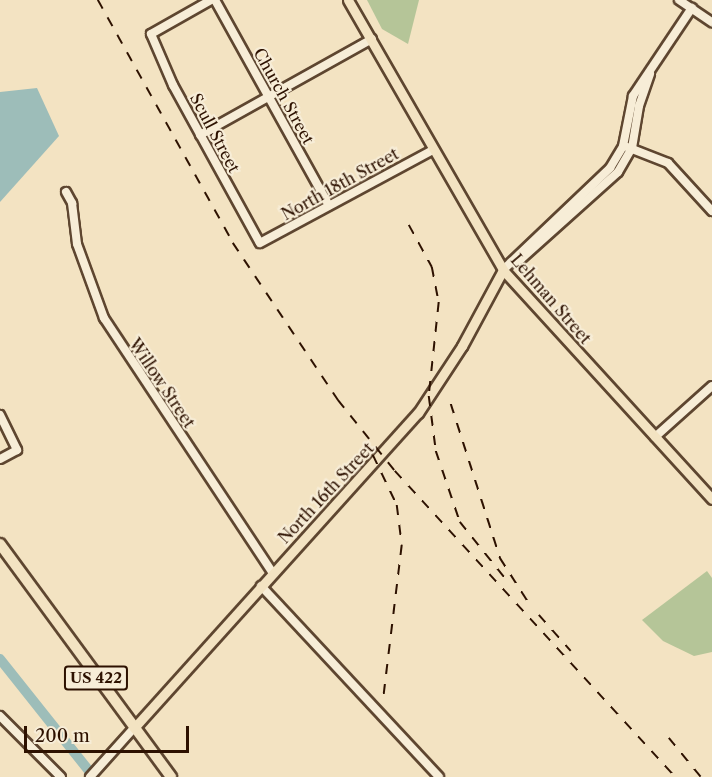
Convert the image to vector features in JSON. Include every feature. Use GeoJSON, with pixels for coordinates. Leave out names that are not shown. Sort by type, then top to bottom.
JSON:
{"type":"FeatureCollection","features":[{"type":"Feature","properties":{"kind":"highway","name":"US 422"},"geometry":{"type":"LineString","coordinates":[[0,544],[171,777]]}},
{"type":"Feature","properties":{"kind":"main road","name":"Lehman Street"},"geometry":{"type":"LineString","coordinates":[[348,0],[503,270],[712,499]]}},
{"type":"Feature","properties":{"kind":"main road","name":"North 16th Street"},"geometry":{"type":"LineString","coordinates":[[134,728],[418,413],[462,346],[503,270]]}},
{"type":"Feature","properties":{"kind":"street","name":"Scull Street"},"geometry":{"type":"LineString","coordinates":[[213,0],[151,34],[157,54],[260,243]]}},
{"type":"Feature","properties":{"kind":"street","name":"Church Street"},"geometry":{"type":"LineString","coordinates":[[213,0],[329,206]]}},
{"type":"Feature","properties":{"kind":"street"},"geometry":{"type":"LineString","coordinates":[[679,0],[710,18]]}},
{"type":"Feature","properties":{"kind":"street","name":"North 16th Street"},"geometry":{"type":"LineString","coordinates":[[503,270],[610,168],[627,147],[633,96],[650,74],[692,8]]}},
{"type":"Feature","properties":{"kind":"street"},"geometry":{"type":"LineString","coordinates":[[200,135],[372,39]]}},
{"type":"Feature","properties":{"kind":"street"},"geometry":{"type":"LineString","coordinates":[[627,147],[668,163],[712,211]]}},
{"type":"Feature","properties":{"kind":"street","name":"North 18th Street"},"geometry":{"type":"LineString","coordinates":[[260,243],[433,150]]}},
{"type":"Feature","properties":{"kind":"street","name":"Willow Street"},"geometry":{"type":"LineString","coordinates":[[66,192],[72,203],[80,255],[104,318],[273,573]]}},
{"type":"Feature","properties":{"kind":"street"},"geometry":{"type":"LineString","coordinates":[[655,437],[712,386]]}},
{"type":"Feature","properties":{"kind":"street"},"geometry":{"type":"LineString","coordinates":[[0,416],[16,450],[0,459]]}},
{"type":"Feature","properties":{"kind":"street"},"geometry":{"type":"LineString","coordinates":[[261,586],[440,777]]}},
{"type":"Feature","properties":{"kind":"street"},"geometry":{"type":"LineString","coordinates":[[0,716],[61,777]]}},
{"type":"Feature","properties":{"kind":"street"},"geometry":{"type":"LineString","coordinates":[[0,730],[7,722]]}},
{"type":"Feature","properties":{"kind":"street"},"geometry":{"type":"LineString","coordinates":[[93,774],[134,728]]}},
{"type":"Feature","properties":{"kind":"green space"},"geometry":{"type":"Polygon","coordinates":[[[367,0],[419,0],[408,44],[382,29],[367,0]]]}},
{"type":"Feature","properties":{"kind":"green space"},"geometry":{"type":"Polygon","coordinates":[[[707,571],[712,578],[712,652],[694,656],[663,641],[642,620],[707,571]]]}},
{"type":"Feature","properties":{"kind":"water"},"geometry":{"type":"Polygon","coordinates":[[[37,88],[59,136],[0,202],[0,92],[37,88]]]}},
{"type":"Feature","properties":{"kind":"waterway"},"geometry":{"type":"LineString","coordinates":[[0,659],[94,777]]}},
{"type":"Feature","properties":{"kind":"railway"},"geometry":{"type":"LineString","coordinates":[[98,0],[233,243],[338,400],[395,471],[675,777]]}},
{"type":"Feature","properties":{"kind":"railway"},"geometry":{"type":"LineString","coordinates":[[409,225],[432,267],[439,302],[429,396],[436,451],[460,522],[505,578]]}},
{"type":"Feature","properties":{"kind":"railway"},"geometry":{"type":"LineString","coordinates":[[451,404],[500,558],[530,605]]}},
{"type":"Feature","properties":{"kind":"railway"},"geometry":{"type":"LineString","coordinates":[[373,455],[397,505],[402,545],[383,703]]}},
{"type":"Feature","properties":{"kind":"railway"},"geometry":{"type":"LineString","coordinates":[[539,615],[571,651]]}},
{"type":"Feature","properties":{"kind":"railway"},"geometry":{"type":"LineString","coordinates":[[669,738],[701,777]]}}]}
